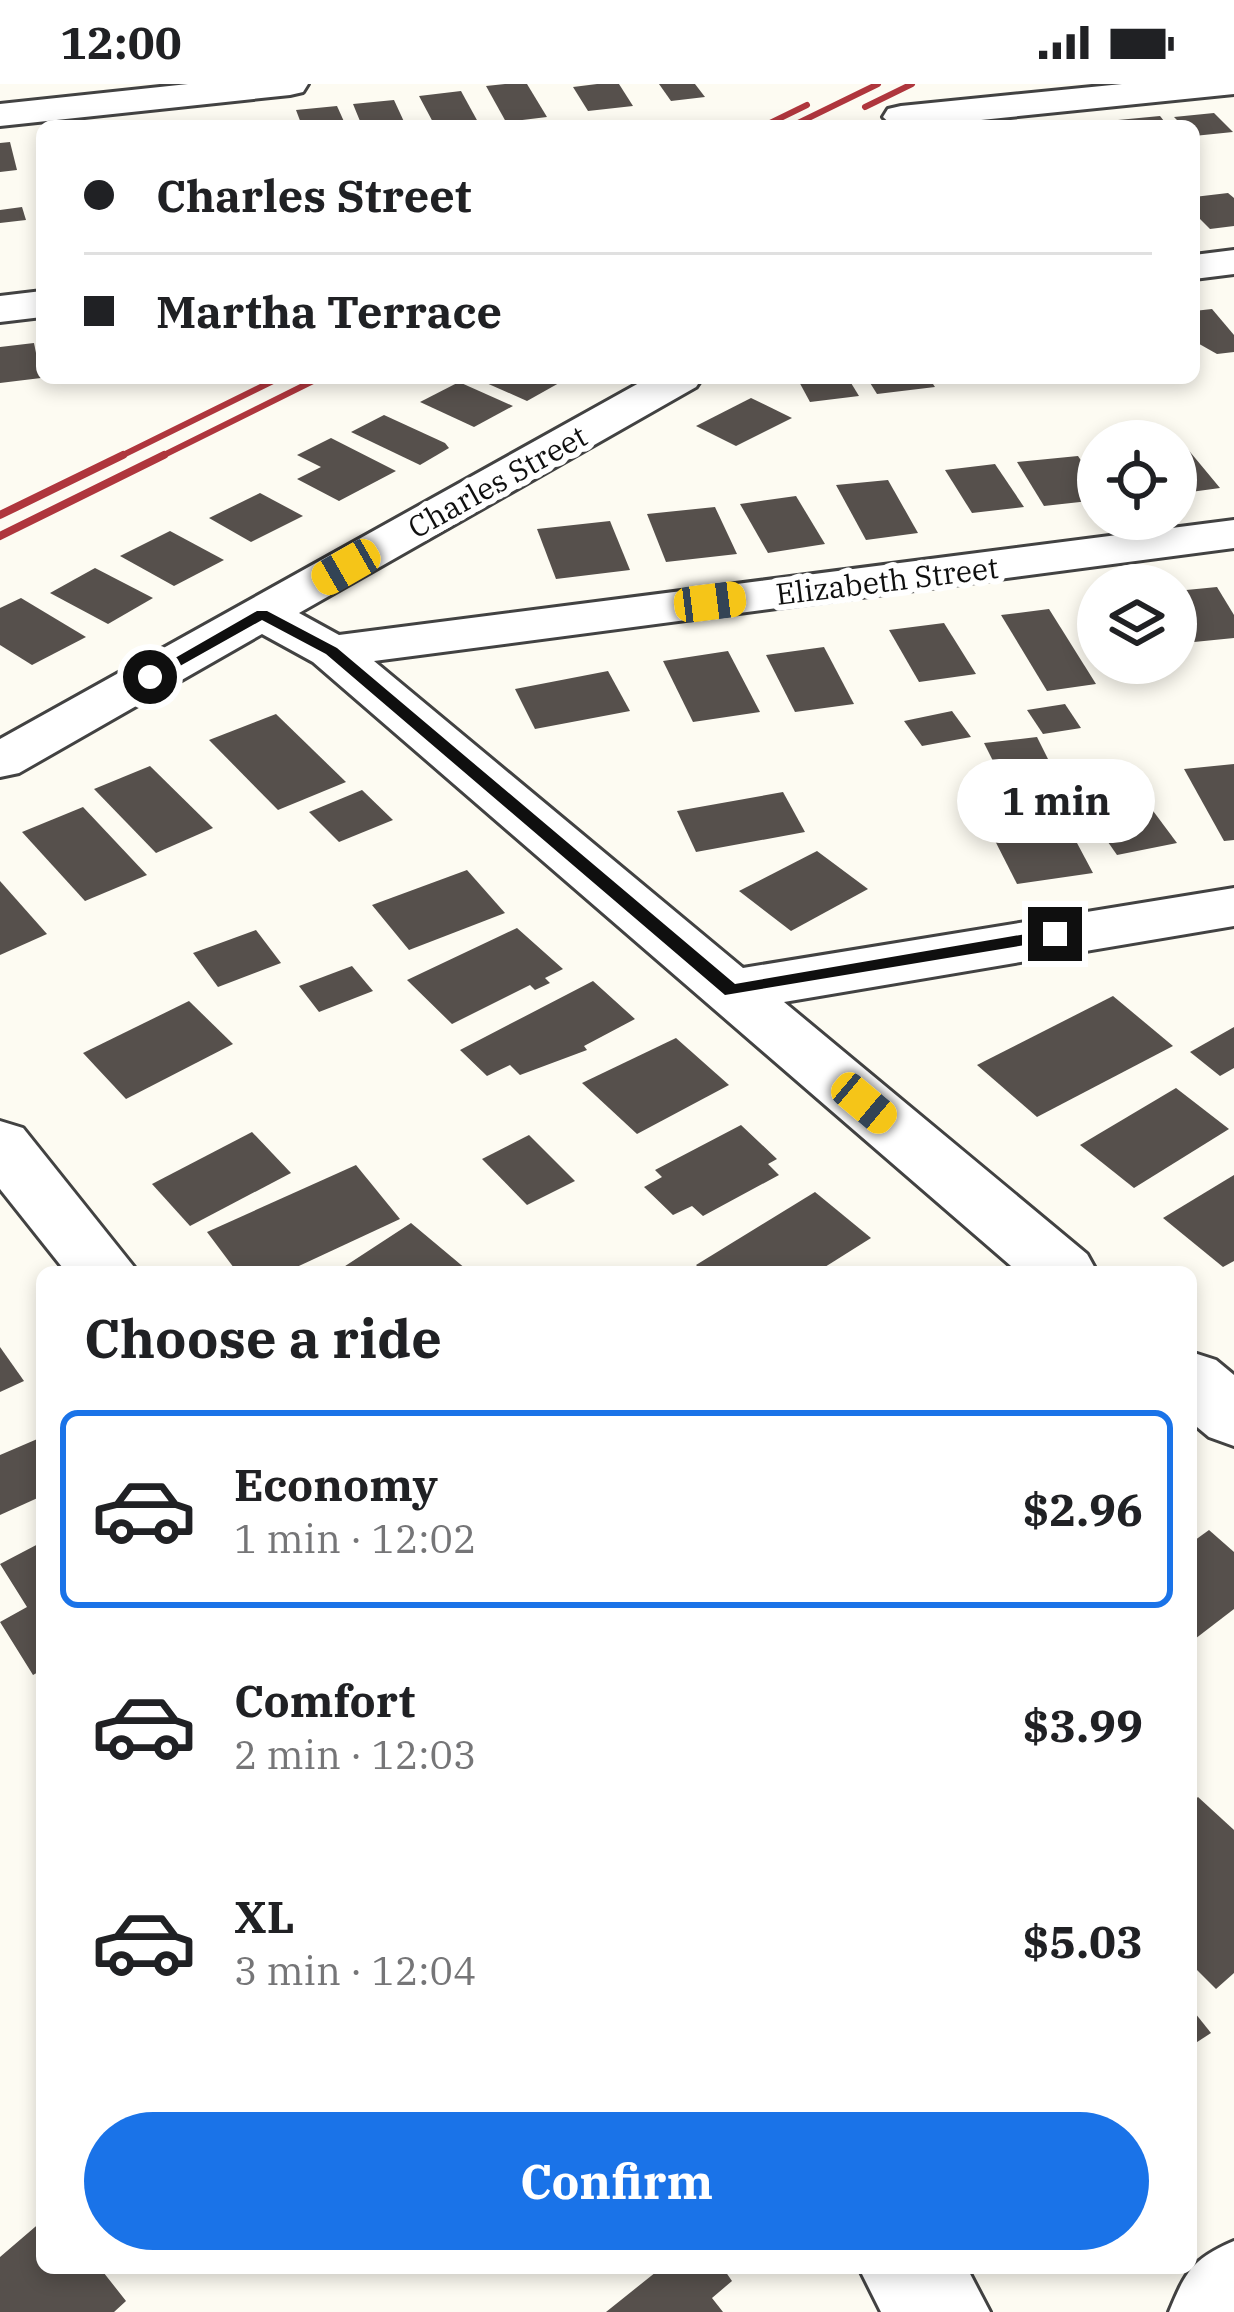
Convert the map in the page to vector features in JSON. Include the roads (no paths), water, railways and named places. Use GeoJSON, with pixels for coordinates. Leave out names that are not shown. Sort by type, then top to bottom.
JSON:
{"type":"FeatureCollection","features":[{"type":"Feature","properties":{"kind":"street"},"geometry":{"type":"LineString","coordinates":[[0,115],[229,109],[290,84]]}},
{"type":"Feature","properties":{"kind":"street"},"geometry":{"type":"LineString","coordinates":[[901,117],[1231,84]]}},
{"type":"Feature","properties":{"kind":"street"},"geometry":{"type":"LineString","coordinates":[[1200,266],[1234,262]]}},
{"type":"Feature","properties":{"kind":"street"},"geometry":{"type":"LineString","coordinates":[[0,309],[36,305]]}},
{"type":"Feature","properties":{"kind":"street","name":"Charles Street"},"geometry":{"type":"LineString","coordinates":[[0,761],[669,384]]}},
{"type":"Feature","properties":{"kind":"street","name":"Elizabeth Street"},"geometry":{"type":"LineString","coordinates":[[331,651],[1234,534]]}},
{"type":"Feature","properties":{"kind":"street"},"geometry":{"type":"LineString","coordinates":[[262,614],[331,651],[1057,1266]]}},
{"type":"Feature","properties":{"kind":"street"},"geometry":{"type":"LineString","coordinates":[[731,990],[1234,907]]}},
{"type":"Feature","properties":{"kind":"street"},"geometry":{"type":"LineString","coordinates":[[0,1144],[99,1266]]}},
{"type":"Feature","properties":{"kind":"street"},"geometry":{"type":"LineString","coordinates":[[1197,1385],[1234,1417]]}},
{"type":"Feature","properties":{"kind":"street"},"geometry":{"type":"LineString","coordinates":[[912,2274],[942,2312]]}},
{"type":"Feature","properties":{"kind":"street"},"geometry":{"type":"LineString","coordinates":[[1217,2312],[1234,2288]]}},
{"type":"Feature","properties":{"kind":"railway"},"geometry":{"type":"LineString","coordinates":[[804,120],[878,84]]}},
{"type":"Feature","properties":{"kind":"railway"},"geometry":{"type":"LineString","coordinates":[[865,107],[912,84]]}},
{"type":"Feature","properties":{"kind":"railway"},"geometry":{"type":"LineString","coordinates":[[776,120],[807,105]]}},
{"type":"Feature","properties":{"kind":"railway"},"geometry":{"type":"LineString","coordinates":[[117,458],[267,384]]}},
{"type":"Feature","properties":{"kind":"railway"},"geometry":{"type":"LineString","coordinates":[[158,458],[307,384]]}},
{"type":"Feature","properties":{"kind":"railway"},"geometry":{"type":"LineString","coordinates":[[0,515],[123,455]]}},
{"type":"Feature","properties":{"kind":"railway"},"geometry":{"type":"LineString","coordinates":[[0,536],[164,455]]}}]}
